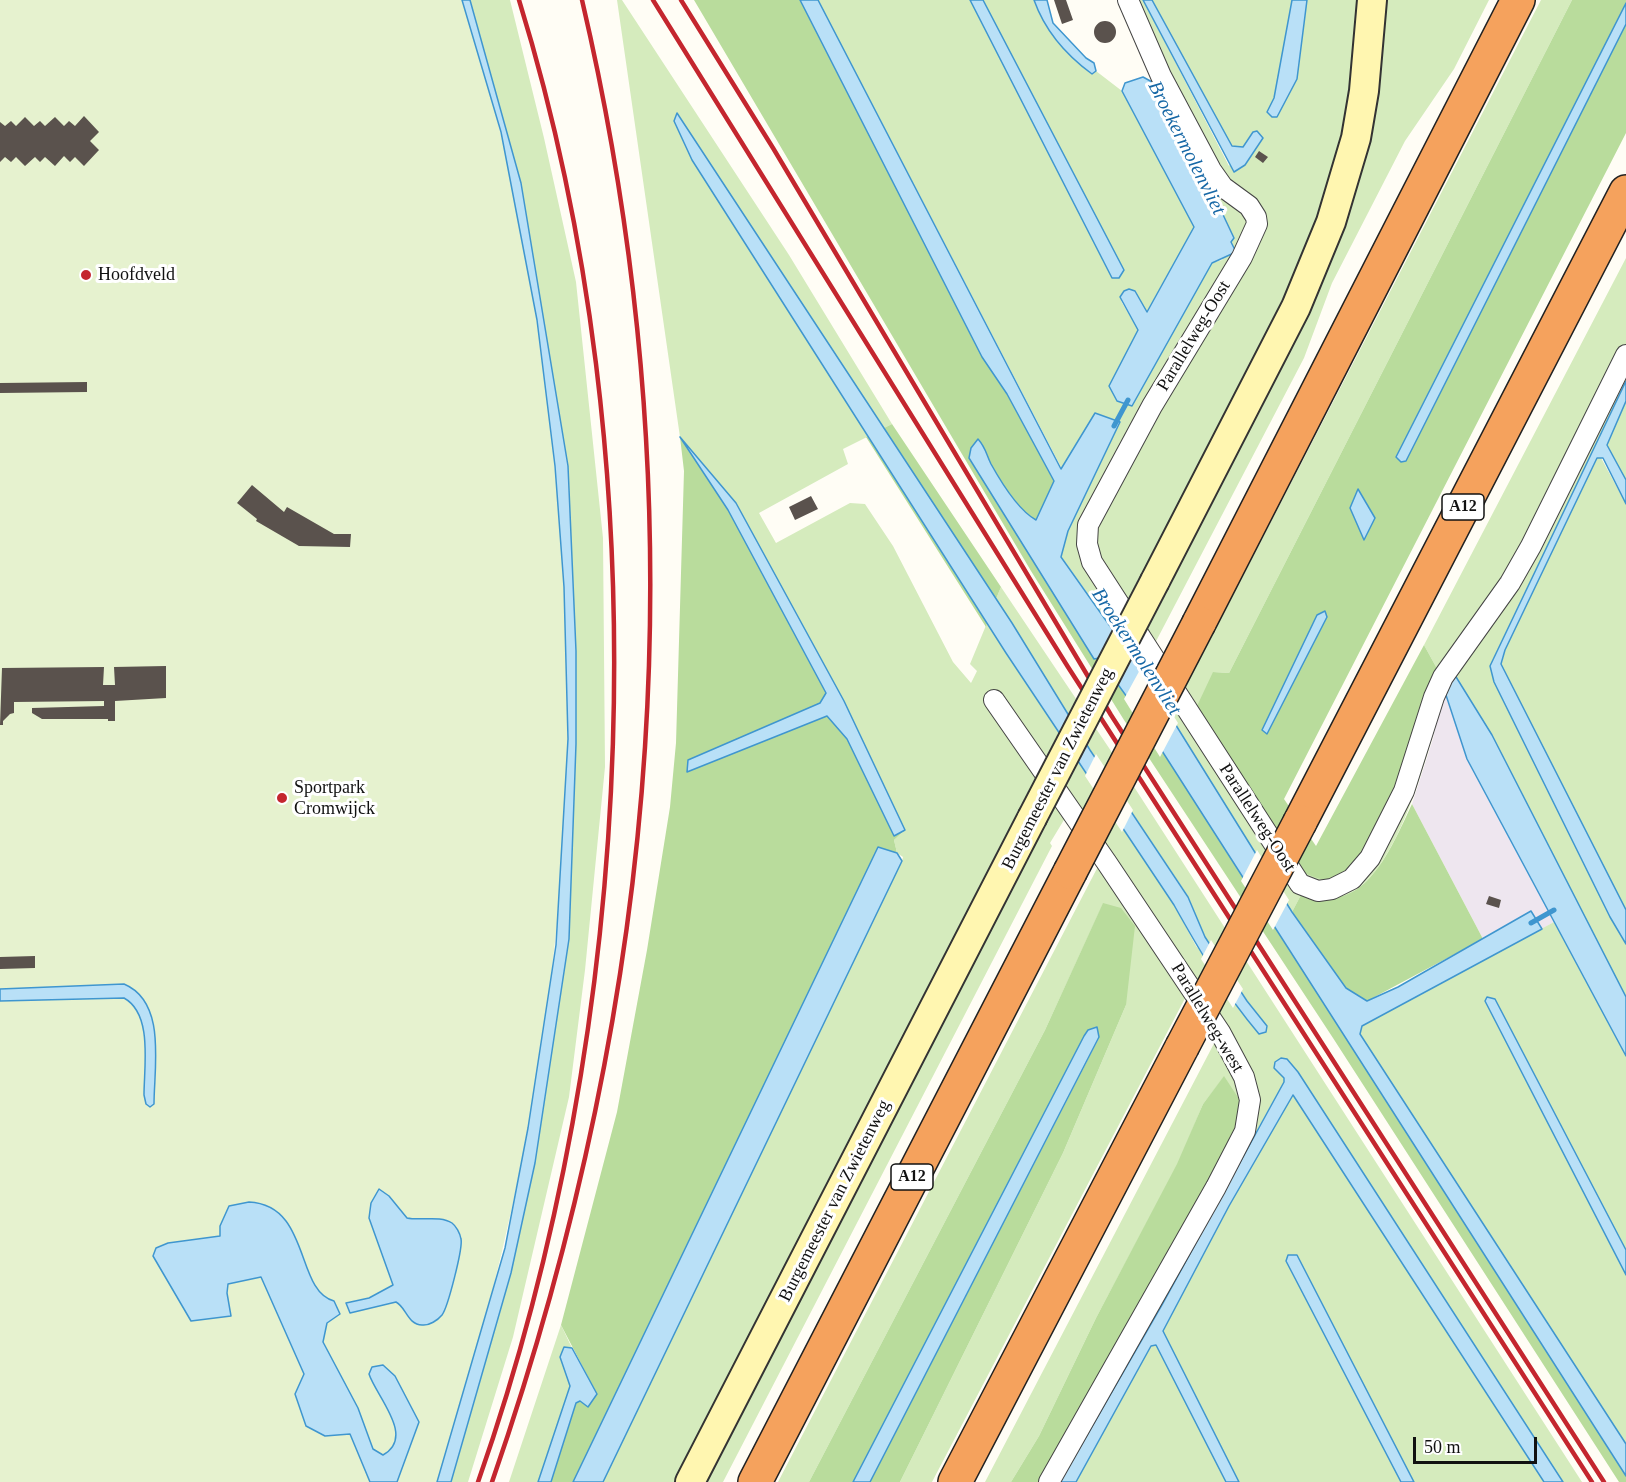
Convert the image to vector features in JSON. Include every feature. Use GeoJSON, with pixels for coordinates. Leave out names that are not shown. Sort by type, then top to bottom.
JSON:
{"type":"FeatureCollection","features":[{"type":"Feature","properties":{"kind":"highway","name":"A12"},"geometry":{"type":"LineString","coordinates":[[755,1482],[1518,0]]}},
{"type":"Feature","properties":{"kind":"highway","name":"A12"},"geometry":{"type":"LineString","coordinates":[[955,1482],[1626,192]]}},
{"type":"Feature","properties":{"kind":"main road","name":"Burgemeester van Zwietenweg"},"geometry":{"type":"LineString","coordinates":[[690,1482],[1296,308],[1332,222],[1356,138],[1367,69],[1372,0]]}},
{"type":"Feature","properties":{"kind":"street","name":"Parallelweg-Oost"},"geometry":{"type":"LineString","coordinates":[[1128,0],[1161,76],[1211,170],[1223,187],[1240,198],[1256,217],[1255,231],[1221,293],[1152,406],[1088,525],[1087,543],[1092,562],[1300,884],[1318,891],[1332,889],[1352,879],[1370,858],[1404,791],[1434,697],[1443,677],[1510,583],[1531,546],[1626,355]]}},
{"type":"Feature","properties":{"kind":"street","name":"Parallelweg-west"},"geometry":{"type":"LineString","coordinates":[[994,700],[1220,1032],[1244,1077],[1250,1100],[1245,1131],[1216,1187],[1049,1482]]}},
{"type":"Feature","properties":{"kind":"shaded area"},"geometry":{"type":"Polygon","coordinates":[[[1444,689],[1467,759],[1554,922],[1542,929],[1531,911],[1483,939],[1412,804],[1433,739],[1444,689]]]}},
{"type":"Feature","properties":{"kind":"green space","name":"Sportpark Cromwijck"},"geometry":{"type":"Polygon","coordinates":[[[0,0],[462,0],[482,65],[516,199],[544,372],[564,573],[568,656],[568,739],[557,928],[530,1115],[512,1208],[490,1300],[437,1482],[0,1482],[0,1001],[124,998],[133,1006],[143,1029],[145,1042],[144,1095],[154,1104],[156,1055],[152,1020],[147,1005],[138,993],[124,984],[0,989],[0,0]]]}},
{"type":"Feature","properties":{"kind":"green space"},"geometry":{"type":"Polygon","coordinates":[[[470,0],[510,0],[576,282],[603,538],[605,767],[585,970],[569,1097],[513,1337],[468,1482],[451,1482],[511,1273],[535,1163],[569,939],[576,744],[576,651],[568,466],[521,183],[470,0]]]}},
{"type":"Feature","properties":{"kind":"green space"},"geometry":{"type":"Polygon","coordinates":[[[617,0],[622,0],[789,255],[892,424],[884,428],[677,114],[674,121],[692,160],[869,436],[843,449],[848,464],[759,513],[776,543],[850,503],[865,504],[893,546],[953,662],[971,683],[977,671],[970,664],[987,623],[1174,905],[1196,946],[1267,1026],[1247,1001],[1205,937],[1188,896],[1090,750],[996,599],[1001,587],[1109,748],[1582,1482],[1563,1482],[1284,1078],[1284,1082],[1240,1161],[1224,1077],[1203,1104],[1178,1164],[1096,1318],[1039,1436],[1011,1482],[985,1482],[1220,1032],[1193,983],[932,1482],[900,1482],[1063,1153],[1126,1005],[1103,904],[1045,1030],[809,1482],[778,1482],[1105,853],[1073,805],[1050,843],[1052,846],[723,1482],[702,1482],[1040,829],[1043,831],[1062,788],[679,1482],[603,1482],[902,861],[903,857],[897,853],[894,840],[905,830],[844,701],[736,503],[680,437],[617,0]]]}},
{"type":"Feature","properties":{"kind":"green space"},"geometry":{"type":"Polygon","coordinates":[[[694,0],[800,0],[982,357],[1007,394],[1054,481],[1036,521],[1016,503],[978,439],[971,448],[1098,658],[1132,704],[1626,1476],[1626,1482],[1619,1482],[1333,1038],[1124,720],[1031,571],[694,0]]]}},
{"type":"Feature","properties":{"kind":"green space"},"geometry":{"type":"Polygon","coordinates":[[[818,0],[970,0],[1112,278],[1119,278],[1123,270],[983,0],[1034,0],[1057,42],[1092,74],[1096,71],[1122,91],[1194,227],[1146,313],[1121,301],[1138,330],[1109,386],[1116,396],[1212,263],[1222,260],[1234,238],[1209,185],[1154,83],[1122,0],[1143,0],[1229,166],[1243,147],[1232,146],[1152,0],[1292,0],[1274,98],[1267,112],[1297,79],[1307,0],[1361,0],[1344,136],[1329,193],[1291,292],[1115,632],[1061,556],[1095,413],[1062,469],[818,0]]]}},
{"type":"Feature","properties":{"kind":"green space"},"geometry":{"type":"Polygon","coordinates":[[[1382,0],[1489,0],[1454,69],[1405,141],[1332,283],[1304,358],[1141,670],[1131,656],[1290,341],[1382,0]]]}},
{"type":"Feature","properties":{"kind":"green space"},"geometry":{"type":"Polygon","coordinates":[[[1541,0],[1572,0],[1229,673],[1213,672],[1263,812],[1300,872],[1440,674],[1424,645],[1626,258],[1626,381],[1490,666],[1494,682],[1610,917],[1626,944],[1626,997],[1492,735],[1460,683],[1444,689],[1421,775],[1408,810],[1393,843],[1376,870],[1357,889],[1335,897],[1303,891],[1292,912],[1170,717],[1541,0]]]}},
{"type":"Feature","properties":{"kind":"green space"},"geometry":{"type":"Polygon","coordinates":[[[1572,0],[1626,0],[1396,457],[1401,462],[1406,461],[1626,24],[1626,133],[1284,799],[1316,846],[1424,645],[1440,674],[1411,754],[1383,820],[1367,848],[1351,869],[1336,879],[1322,879],[1300,872],[1197,706],[1213,672],[1229,673],[1572,0]],[[1359,490],[1350,508],[1375,518],[1359,490]],[[1325,612],[1317,615],[1262,730],[1267,734],[1327,617],[1325,612]]]}},
{"type":"Feature","properties":{"kind":"green space"},"geometry":{"type":"Polygon","coordinates":[[[1626,401],[1626,480],[1607,445],[1626,401]]]}},
{"type":"Feature","properties":{"kind":"green space"},"geometry":{"type":"Polygon","coordinates":[[[892,424],[1001,587],[996,599],[884,428],[892,424]]]}},
{"type":"Feature","properties":{"kind":"green space"},"geometry":{"type":"Polygon","coordinates":[[[869,436],[987,623],[986,627],[866,437],[869,436]]]}},
{"type":"Feature","properties":{"kind":"green space"},"geometry":{"type":"Polygon","coordinates":[[[680,437],[728,510],[826,693],[820,703],[687,771],[827,716],[847,738],[894,836],[905,830],[894,840],[897,853],[878,848],[573,1482],[551,1482],[576,1403],[597,1394],[561,1325],[617,1112],[647,950],[670,807],[676,743],[684,471],[680,437]]]}},
{"type":"Feature","properties":{"kind":"green space"},"geometry":{"type":"Polygon","coordinates":[[[1600,456],[1626,504],[1626,910],[1501,667],[1505,650],[1597,458],[1600,456]]]}},
{"type":"Feature","properties":{"kind":"green space"},"geometry":{"type":"Polygon","coordinates":[[[1412,804],[1483,939],[1367,1001],[1346,988],[1292,912],[1303,891],[1335,897],[1349,894],[1362,886],[1383,861],[1412,804]]]}},
{"type":"Feature","properties":{"kind":"green space"},"geometry":{"type":"Polygon","coordinates":[[[1103,903],[1121,908],[1135,926],[1126,1005],[1063,1153],[900,1482],[870,1482],[1099,1038],[1097,1027],[1088,1030],[1084,1036],[853,1482],[809,1482],[1045,1030],[1103,903]]]}},
{"type":"Feature","properties":{"kind":"green space"},"geometry":{"type":"Polygon","coordinates":[[[1554,922],[1626,1056],[1626,1250],[1495,999],[1485,1001],[1626,1275],[1626,1444],[1360,1034],[1362,1026],[1554,922]]]}},
{"type":"Feature","properties":{"kind":"green space"},"geometry":{"type":"Polygon","coordinates":[[[1224,1076],[1241,1102],[1240,1161],[1162,1305],[1060,1482],[1011,1482],[1039,1436],[1096,1318],[1177,1164],[1203,1104],[1224,1076]]]}},
{"type":"Feature","properties":{"kind":"green space"},"geometry":{"type":"Polygon","coordinates":[[[1293,1095],[1544,1482],[1414,1482],[1297,1255],[1286,1261],[1401,1482],[1239,1482],[1163,1331],[1229,1206],[1293,1095]]]}},
{"type":"Feature","properties":{"kind":"green space"},"geometry":{"type":"Polygon","coordinates":[[[561,1325],[572,1348],[564,1347],[560,1357],[570,1386],[538,1482],[509,1482],[561,1325]]]}},
{"type":"Feature","properties":{"kind":"green space"},"geometry":{"type":"Polygon","coordinates":[[[1156,1345],[1226,1482],[1076,1482],[1151,1346],[1156,1345]]]}},
{"type":"Feature","properties":{"kind":"water"},"geometry":{"type":"Polygon","coordinates":[[[462,0],[470,0],[521,183],[568,466],[576,651],[576,744],[569,939],[535,1163],[511,1273],[451,1482],[437,1482],[505,1248],[528,1128],[556,945],[568,739],[564,587],[555,466],[537,320],[501,132],[462,0]]]}},
{"type":"Feature","properties":{"kind":"water"},"geometry":{"type":"Polygon","coordinates":[[[800,0],[818,0],[1061,469],[1095,413],[1120,422],[1068,531],[1061,557],[1146,677],[1292,912],[1346,988],[1367,1001],[1398,987],[1531,911],[1542,929],[1362,1026],[1360,1034],[1626,1444],[1626,1476],[1132,704],[1099,658],[1094,659],[969,458],[971,448],[978,439],[1010,495],[1023,510],[1036,520],[1054,481],[1007,394],[982,357],[800,0]]]}},
{"type":"Feature","properties":{"kind":"water"},"geometry":{"type":"Polygon","coordinates":[[[970,0],[983,0],[1124,270],[1119,278],[1112,278],[970,0]]]}},
{"type":"Feature","properties":{"kind":"water"},"geometry":{"type":"Polygon","coordinates":[[[1034,0],[1047,0],[1053,23],[1086,58],[1094,63],[1096,71],[1092,74],[1057,42],[1034,0]]]}},
{"type":"Feature","properties":{"kind":"water"},"geometry":{"type":"Polygon","coordinates":[[[1143,0],[1152,0],[1232,146],[1243,147],[1253,132],[1257,131],[1263,138],[1245,165],[1234,172],[1143,0]]]}},
{"type":"Feature","properties":{"kind":"water"},"geometry":{"type":"Polygon","coordinates":[[[1292,0],[1307,0],[1297,79],[1277,117],[1272,117],[1267,112],[1274,98],[1292,0]]]}},
{"type":"Feature","properties":{"kind":"water"},"geometry":{"type":"Polygon","coordinates":[[[1626,3],[1626,24],[1406,461],[1401,462],[1396,457],[1626,3]]]}},
{"type":"Feature","properties":{"kind":"water"},"geometry":{"type":"Polygon","coordinates":[[[1143,77],[1154,83],[1209,185],[1234,238],[1231,242],[1236,252],[1212,263],[1132,406],[1117,401],[1109,386],[1138,330],[1120,297],[1124,291],[1129,289],[1135,291],[1147,312],[1194,227],[1122,91],[1125,83],[1143,77]]]}},
{"type":"Feature","properties":{"kind":"water"},"geometry":{"type":"Polygon","coordinates":[[[677,113],[1012,623],[1090,750],[1188,897],[1205,937],[1247,1001],[1267,1026],[1266,1032],[1259,1034],[1224,987],[1174,905],[1006,653],[692,160],[674,121],[677,113]]]}},
{"type":"Feature","properties":{"kind":"water"},"geometry":{"type":"Polygon","coordinates":[[[1626,381],[1626,401],[1607,445],[1626,480],[1626,504],[1603,458],[1597,458],[1505,650],[1501,664],[1626,910],[1626,944],[1610,917],[1494,682],[1490,666],[1626,381]]]}},
{"type":"Feature","properties":{"kind":"water"},"geometry":{"type":"Polygon","coordinates":[[[680,437],[736,503],[844,701],[905,830],[894,836],[847,739],[827,716],[687,772],[688,760],[820,703],[826,693],[728,510],[680,437]]]}},
{"type":"Feature","properties":{"kind":"water"},"geometry":{"type":"Polygon","coordinates":[[[1358,489],[1375,518],[1364,540],[1350,508],[1358,489]]]}},
{"type":"Feature","properties":{"kind":"water"},"geometry":{"type":"Polygon","coordinates":[[[1325,611],[1327,617],[1267,734],[1262,730],[1317,615],[1325,611]]]}},
{"type":"Feature","properties":{"kind":"water"},"geometry":{"type":"Polygon","coordinates":[[[1453,672],[1492,735],[1626,997],[1626,1056],[1467,759],[1444,689],[1453,672]]]}},
{"type":"Feature","properties":{"kind":"water"},"geometry":{"type":"Polygon","coordinates":[[[878,847],[897,853],[902,861],[603,1482],[573,1482],[878,847]]]}},
{"type":"Feature","properties":{"kind":"water"},"geometry":{"type":"Polygon","coordinates":[[[124,984],[138,993],[147,1005],[152,1020],[156,1055],[154,1104],[150,1107],[146,1104],[144,1095],[143,1028],[133,1006],[124,998],[0,1001],[0,989],[124,984]]]}},
{"type":"Feature","properties":{"kind":"water"},"geometry":{"type":"Polygon","coordinates":[[[1487,997],[1495,999],[1626,1250],[1626,1275],[1485,1001],[1487,997]]]}},
{"type":"Feature","properties":{"kind":"water"},"geometry":{"type":"Polygon","coordinates":[[[1097,1027],[1099,1037],[870,1482],[853,1482],[1084,1036],[1088,1030],[1097,1027]]]}},
{"type":"Feature","properties":{"kind":"water"},"geometry":{"type":"Polygon","coordinates":[[[1281,1058],[1287,1059],[1298,1072],[1563,1482],[1544,1482],[1293,1095],[1229,1206],[1163,1331],[1239,1482],[1226,1482],[1156,1345],[1151,1346],[1076,1482],[1060,1482],[1162,1305],[1284,1082],[1284,1078],[1274,1068],[1275,1062],[1281,1058]]]}},
{"type":"Feature","properties":{"kind":"water"},"geometry":{"type":"Polygon","coordinates":[[[379,1189],[389,1196],[407,1218],[447,1221],[453,1224],[460,1234],[460,1254],[448,1301],[442,1315],[430,1324],[422,1325],[413,1322],[396,1302],[350,1313],[346,1303],[369,1298],[393,1285],[369,1218],[371,1203],[379,1189]]]}},
{"type":"Feature","properties":{"kind":"water"},"geometry":{"type":"Polygon","coordinates":[[[249,1202],[269,1207],[283,1217],[293,1232],[313,1282],[322,1294],[334,1301],[340,1314],[327,1323],[323,1342],[358,1408],[373,1449],[383,1455],[392,1447],[396,1438],[395,1427],[369,1374],[372,1367],[383,1365],[395,1376],[419,1422],[397,1482],[370,1482],[350,1434],[325,1436],[306,1426],[295,1394],[304,1374],[261,1277],[228,1284],[227,1293],[231,1316],[191,1321],[153,1256],[156,1248],[168,1243],[220,1236],[220,1226],[229,1206],[249,1202]]]}},
{"type":"Feature","properties":{"kind":"water"},"geometry":{"type":"Polygon","coordinates":[[[1288,1255],[1297,1255],[1414,1482],[1401,1482],[1286,1261],[1288,1255]]]}},
{"type":"Feature","properties":{"kind":"water"},"geometry":{"type":"Polygon","coordinates":[[[564,1347],[572,1348],[597,1394],[588,1407],[580,1401],[576,1403],[551,1482],[538,1482],[570,1386],[560,1357],[564,1347]]]}},
{"type":"Feature","properties":{"kind":"pier"},"geometry":{"type":"Polygon","coordinates":[[[1142,666],[1178,723],[1160,757],[1124,699],[1142,666]]]}},
{"type":"Feature","properties":{"kind":"pier"},"geometry":{"type":"Polygon","coordinates":[[[1096,754],[1133,810],[1122,832],[1085,776],[1096,754]]]}},
{"type":"Feature","properties":{"kind":"pier"},"geometry":{"type":"Polygon","coordinates":[[[1257,850],[1289,900],[1273,930],[1241,881],[1257,850]]]}},
{"type":"Feature","properties":{"kind":"pier"},"geometry":{"type":"Polygon","coordinates":[[[1211,940],[1243,989],[1233,1008],[1201,959],[1211,940]]]}},
{"type":"Feature","properties":{"kind":"building"},"geometry":{"type":"Polygon","coordinates":[[[1054,0],[1066,0],[1073,20],[1062,24],[1054,0]]]}},
{"type":"Feature","properties":{"kind":"building"},"geometry":{"type":"Polygon","coordinates":[[[1105,21],[1113,24],[1116,32],[1113,40],[1105,43],[1097,40],[1094,32],[1097,24],[1105,21]]]}},
{"type":"Feature","properties":{"kind":"building"},"geometry":{"type":"Polygon","coordinates":[[[84,116],[99,132],[90,141],[99,150],[84,166],[75,157],[70,162],[64,156],[55,166],[45,157],[40,162],[35,157],[25,166],[16,157],[11,162],[5,157],[0,162],[0,122],[5,126],[11,121],[16,126],[25,117],[34,126],[40,121],[45,126],[55,117],[64,126],[69,121],[75,126],[84,116]]]}},
{"type":"Feature","properties":{"kind":"building"},"geometry":{"type":"Polygon","coordinates":[[[1259,151],[1268,157],[1263,163],[1255,157],[1259,151]]]}},
{"type":"Feature","properties":{"kind":"building"},"geometry":{"type":"Polygon","coordinates":[[[87,382],[87,392],[0,393],[0,383],[87,382]]]}},
{"type":"Feature","properties":{"kind":"building"},"geometry":{"type":"Polygon","coordinates":[[[252,485],[284,512],[287,507],[334,534],[351,534],[350,547],[299,546],[256,521],[257,519],[237,503],[252,485]]]}},
{"type":"Feature","properties":{"kind":"building"},"geometry":{"type":"Polygon","coordinates":[[[811,496],[818,509],[795,520],[789,507],[811,496]]]}},
{"type":"Feature","properties":{"kind":"building"},"geometry":{"type":"Polygon","coordinates":[[[166,666],[166,698],[115,701],[115,721],[108,721],[108,719],[42,719],[32,713],[32,708],[104,706],[104,701],[14,702],[14,713],[3,721],[3,725],[0,725],[2,668],[104,667],[103,685],[115,685],[114,667],[166,666]]]}},
{"type":"Feature","properties":{"kind":"building"},"geometry":{"type":"Polygon","coordinates":[[[1489,896],[1501,900],[1499,908],[1486,904],[1489,896]]]}},
{"type":"Feature","properties":{"kind":"building"},"geometry":{"type":"Polygon","coordinates":[[[35,956],[35,968],[0,969],[0,957],[35,956]]]}},
{"type":"Feature","properties":{"kind":"waterway","name":"Broekermolenvliet"},"geometry":{"type":"LineString","coordinates":[[1114,426],[1128,400]]}},
{"type":"Feature","properties":{"kind":"waterway","name":"Broekermolenvliet"},"geometry":{"type":"LineString","coordinates":[[1531,923],[1554,910]]}},
{"type":"Feature","properties":{"kind":"railway"},"geometry":{"type":"LineString","coordinates":[[478,1482],[532,1306],[573,1123],[600,935],[613,744],[612,553],[596,364],[565,179],[519,0]]}},
{"type":"Feature","properties":{"kind":"railway"},"geometry":{"type":"LineString","coordinates":[[492,1482],[550,1299],[594,1115],[626,931],[645,747],[650,562],[642,376],[619,189],[582,0]]}},
{"type":"Feature","properties":{"kind":"railway"},"geometry":{"type":"LineString","coordinates":[[653,0],[1068,667],[1592,1482]]}},
{"type":"Feature","properties":{"kind":"railway"},"geometry":{"type":"LineString","coordinates":[[681,0],[773,148],[1111,715],[1604,1482]]}},
{"type":"Feature","properties":{"kind":"place","name":"Hoofdveld"},"geometry":{"type":"Point","coordinates":[86,275]}},
{"type":"Feature","properties":{"kind":"place","name":"Sportpark Cromwijck"},"geometry":{"type":"Point","coordinates":[282,798]}}]}
